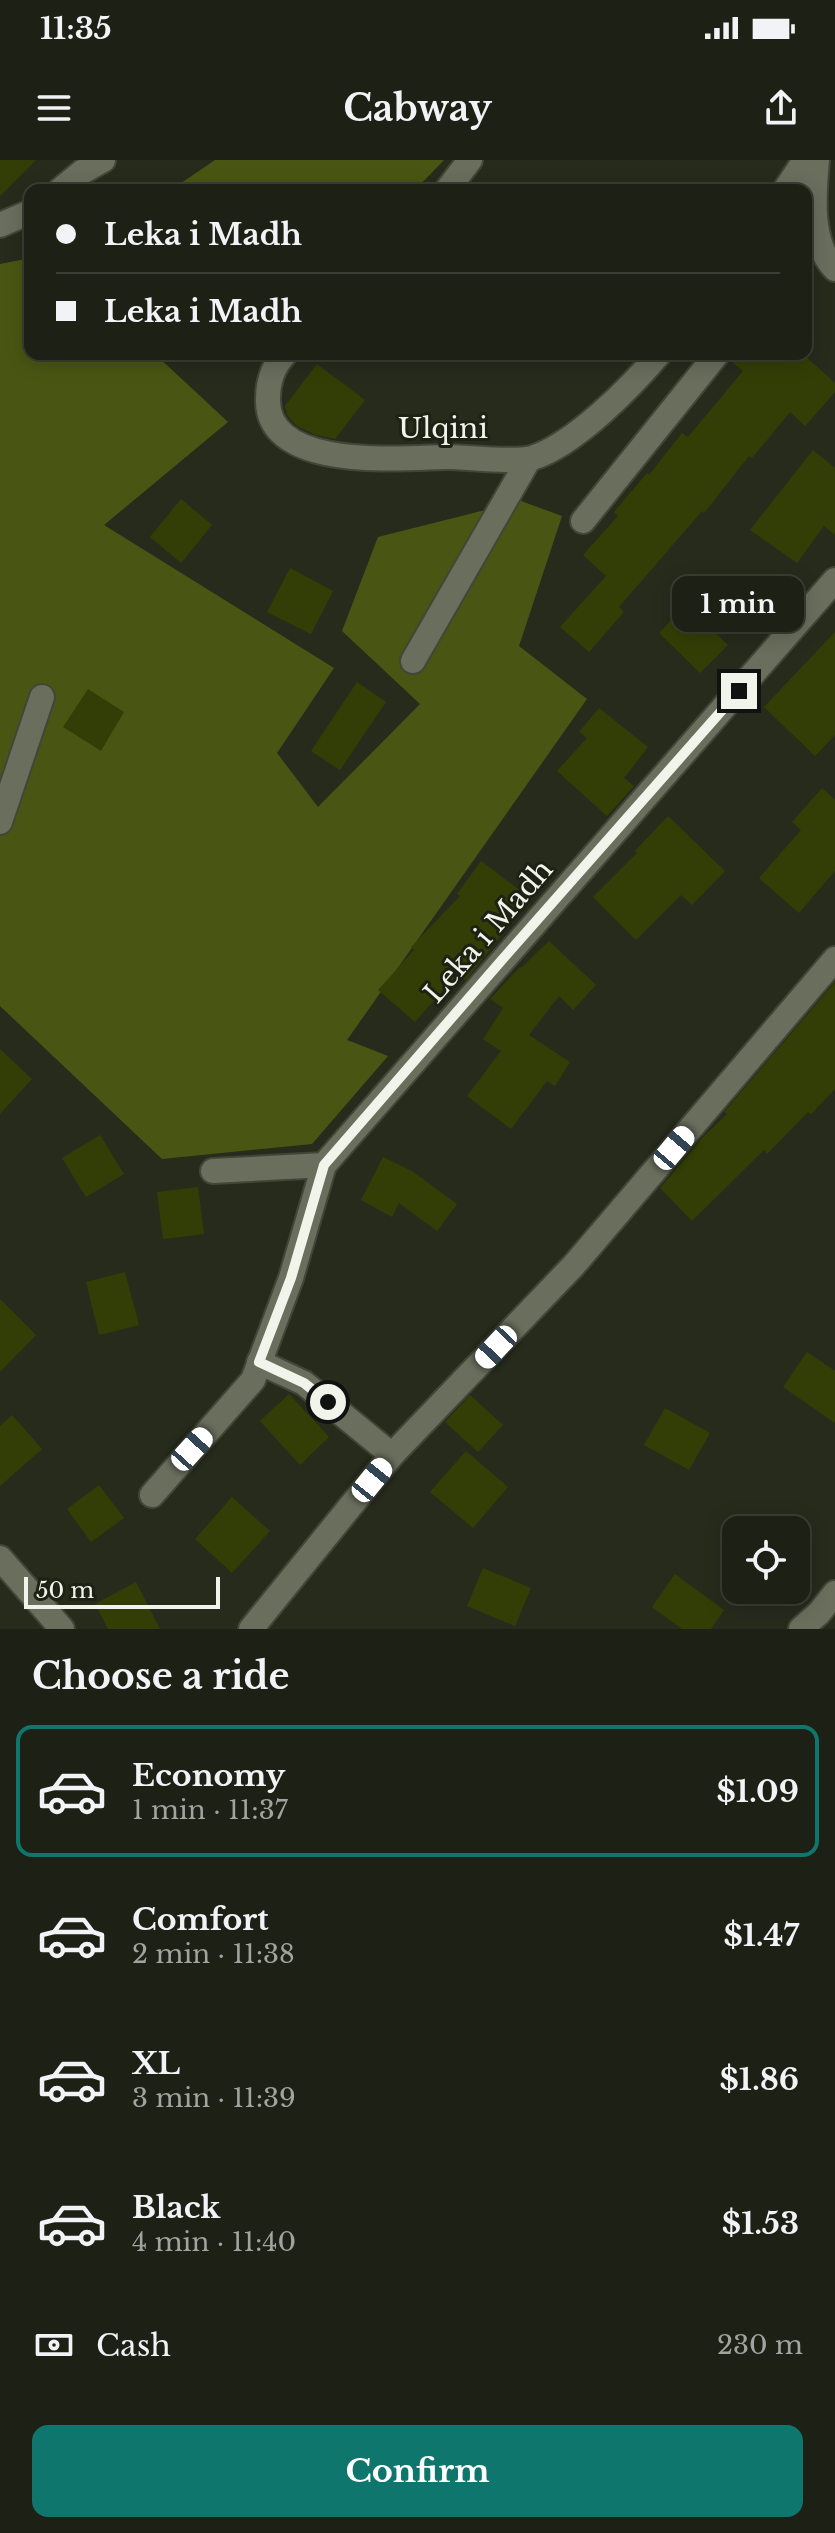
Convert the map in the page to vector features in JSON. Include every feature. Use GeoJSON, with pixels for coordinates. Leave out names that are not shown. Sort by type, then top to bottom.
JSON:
{"type":"FeatureCollection","features":[{"type":"Feature","properties":{"kind":"street"},"geometry":{"type":"LineString","coordinates":[[67,184],[103,160]]}},
{"type":"Feature","properties":{"kind":"street"},"geometry":{"type":"LineString","coordinates":[[452,184],[470,160]]}},
{"type":"Feature","properties":{"kind":"street"},"geometry":{"type":"LineString","coordinates":[[789,184],[805,160]]}},
{"type":"Feature","properties":{"kind":"street"},"geometry":{"type":"LineString","coordinates":[[817,160],[812,243],[835,269]]}},
{"type":"Feature","properties":{"kind":"street"},"geometry":{"type":"LineString","coordinates":[[0,225],[24,215]]}},
{"type":"Feature","properties":{"kind":"street","name":"Ulqini"},"geometry":{"type":"LineString","coordinates":[[279,360],[268,386],[267,410],[278,429],[303,448],[345,457],[529,459],[559,446],[590,422],[653,360]]}},
{"type":"Feature","properties":{"kind":"street"},"geometry":{"type":"LineString","coordinates":[[583,521],[712,360]]}},
{"type":"Feature","properties":{"kind":"street"},"geometry":{"type":"LineString","coordinates":[[413,661],[529,459]]}},
{"type":"Feature","properties":{"kind":"street","name":"Leka i Madh"},"geometry":{"type":"LineString","coordinates":[[152,1495],[253,1380],[291,1278],[324,1165],[835,580]]}},
{"type":"Feature","properties":{"kind":"street"},"geometry":{"type":"LineString","coordinates":[[0,822],[42,697]]}},
{"type":"Feature","properties":{"kind":"street"},"geometry":{"type":"LineString","coordinates":[[251,1629],[392,1455],[574,1265],[835,959]]}},
{"type":"Feature","properties":{"kind":"street"},"geometry":{"type":"LineString","coordinates":[[213,1171],[324,1165]]}},
{"type":"Feature","properties":{"kind":"street"},"geometry":{"type":"LineString","coordinates":[[259,1362],[304,1383],[392,1455]]}},
{"type":"Feature","properties":{"kind":"street"},"geometry":{"type":"LineString","coordinates":[[0,1558],[58,1627]]}},
{"type":"Feature","properties":{"kind":"street"},"geometry":{"type":"LineString","coordinates":[[801,1629],[835,1593]]}},
{"type":"Feature","properties":{"kind":"green space"},"geometry":{"type":"Polygon","coordinates":[[[215,160],[444,160],[421,184],[180,184],[215,160]]]}},
{"type":"Feature","properties":{"kind":"green space"},"geometry":{"type":"Polygon","coordinates":[[[24,259],[24,360],[161,360],[228,422],[104,525],[334,668],[277,753],[318,807],[420,704],[342,631],[378,537],[521,501],[562,516],[519,646],[587,699],[347,1040],[388,1056],[312,1144],[162,1159],[0,1006],[0,264],[24,259]]]}},
{"type":"Feature","properties":{"kind":"building"},"geometry":{"type":"Polygon","coordinates":[[[0,160],[36,160],[0,196],[0,160]]]}},
{"type":"Feature","properties":{"kind":"building"},"geometry":{"type":"Polygon","coordinates":[[[730,360],[810,360],[835,383],[835,392],[805,426],[790,412],[619,607],[624,612],[589,652],[560,627],[606,576],[583,555],[618,516],[614,512],[647,473],[649,475],[682,433],[688,437],[743,371],[730,360]]]}},
{"type":"Feature","properties":{"kind":"building"},"geometry":{"type":"Polygon","coordinates":[[[317,364],[365,400],[335,439],[297,426],[287,415],[285,406],[317,364]]]}},
{"type":"Feature","properties":{"kind":"building"},"geometry":{"type":"Polygon","coordinates":[[[813,450],[835,468],[835,535],[824,526],[797,563],[750,530],[813,450]]]}},
{"type":"Feature","properties":{"kind":"building"},"geometry":{"type":"Polygon","coordinates":[[[181,499],[212,525],[181,563],[150,537],[181,499]]]}},
{"type":"Feature","properties":{"kind":"building"},"geometry":{"type":"Polygon","coordinates":[[[290,568],[333,591],[311,634],[267,612],[290,568]]]}},
{"type":"Feature","properties":{"kind":"building"},"geometry":{"type":"Polygon","coordinates":[[[686,605],[728,645],[700,673],[659,633],[686,605]]]}},
{"type":"Feature","properties":{"kind":"building"},"geometry":{"type":"Polygon","coordinates":[[[835,632],[835,735],[815,756],[764,707],[835,632]]]}},
{"type":"Feature","properties":{"kind":"building"},"geometry":{"type":"Polygon","coordinates":[[[357,682],[386,702],[340,770],[311,751],[357,682]]]}},
{"type":"Feature","properties":{"kind":"building"},"geometry":{"type":"Polygon","coordinates":[[[88,689],[124,712],[101,751],[63,727],[88,689]]]}},
{"type":"Feature","properties":{"kind":"building"},"geometry":{"type":"Polygon","coordinates":[[[599,708],[648,747],[624,778],[634,786],[607,816],[557,771],[587,738],[579,732],[599,708]]]}},
{"type":"Feature","properties":{"kind":"building"},"geometry":{"type":"Polygon","coordinates":[[[822,788],[835,800],[835,871],[799,913],[759,878],[801,830],[792,822],[822,788]]]}},
{"type":"Feature","properties":{"kind":"building"},"geometry":{"type":"Polygon","coordinates":[[[668,816],[725,871],[692,905],[681,895],[636,940],[593,897],[668,816]]]}},
{"type":"Feature","properties":{"kind":"building"},"geometry":{"type":"Polygon","coordinates":[[[481,861],[530,898],[466,980],[460,975],[453,985],[450,982],[415,1022],[378,990],[414,950],[411,947],[460,896],[457,894],[481,861]]]}},
{"type":"Feature","properties":{"kind":"building"},"geometry":{"type":"Polygon","coordinates":[[[549,941],[596,985],[573,1010],[559,996],[529,1035],[570,1062],[555,1086],[547,1081],[511,1129],[467,1096],[501,1051],[483,1039],[503,1008],[490,999],[549,941]]]}},
{"type":"Feature","properties":{"kind":"building"},"geometry":{"type":"Polygon","coordinates":[[[835,982],[835,1089],[767,1154],[764,1150],[692,1221],[660,1188],[701,1139],[727,1114],[724,1112],[835,982]]]}},
{"type":"Feature","properties":{"kind":"building"},"geometry":{"type":"Polygon","coordinates":[[[0,1049],[32,1079],[0,1114],[0,1049]]]}},
{"type":"Feature","properties":{"kind":"building"},"geometry":{"type":"Polygon","coordinates":[[[100,1135],[124,1174],[86,1197],[62,1158],[100,1135]]]}},
{"type":"Feature","properties":{"kind":"building"},"geometry":{"type":"Polygon","coordinates":[[[383,1157],[412,1171],[457,1204],[437,1231],[399,1203],[392,1217],[361,1200],[383,1157]]]}},
{"type":"Feature","properties":{"kind":"building"},"geometry":{"type":"Polygon","coordinates":[[[198,1187],[204,1234],[163,1239],[157,1192],[198,1187]]]}},
{"type":"Feature","properties":{"kind":"building"},"geometry":{"type":"Polygon","coordinates":[[[125,1272],[139,1325],[99,1335],[86,1282],[125,1272]]]}},
{"type":"Feature","properties":{"kind":"building"},"geometry":{"type":"Polygon","coordinates":[[[0,1299],[36,1335],[0,1372],[0,1299]]]}},
{"type":"Feature","properties":{"kind":"building"},"geometry":{"type":"Polygon","coordinates":[[[807,1352],[835,1371],[835,1423],[783,1387],[807,1352]]]}},
{"type":"Feature","properties":{"kind":"building"},"geometry":{"type":"Polygon","coordinates":[[[289,1394],[329,1437],[300,1465],[260,1421],[289,1394]]]}},
{"type":"Feature","properties":{"kind":"building"},"geometry":{"type":"Polygon","coordinates":[[[470,1395],[503,1425],[478,1452],[445,1422],[470,1395]]]}},
{"type":"Feature","properties":{"kind":"building"},"geometry":{"type":"Polygon","coordinates":[[[665,1408],[710,1433],[689,1470],[644,1445],[665,1408]]]}},
{"type":"Feature","properties":{"kind":"building"},"geometry":{"type":"Polygon","coordinates":[[[12,1415],[42,1449],[0,1486],[0,1426],[12,1415]]]}},
{"type":"Feature","properties":{"kind":"building"},"geometry":{"type":"Polygon","coordinates":[[[466,1451],[508,1487],[473,1528],[430,1492],[466,1451]]]}},
{"type":"Feature","properties":{"kind":"building"},"geometry":{"type":"Polygon","coordinates":[[[99,1485],[124,1518],[91,1542],[67,1509],[99,1485]]]}},
{"type":"Feature","properties":{"kind":"building"},"geometry":{"type":"Polygon","coordinates":[[[232,1497],[270,1531],[232,1573],[195,1539],[232,1497]]]}},
{"type":"Feature","properties":{"kind":"building"},"geometry":{"type":"Polygon","coordinates":[[[483,1568],[531,1588],[515,1626],[467,1606],[483,1568]]]}},
{"type":"Feature","properties":{"kind":"building"},"geometry":{"type":"Polygon","coordinates":[[[675,1574],[724,1610],[711,1629],[682,1629],[652,1607],[675,1574]]]}},
{"type":"Feature","properties":{"kind":"building"},"geometry":{"type":"Polygon","coordinates":[[[136,1582],[160,1629],[108,1629],[95,1604],[136,1582]]]}},
{"type":"Feature","properties":{"kind":"route"},"geometry":{"type":"LineString","coordinates":[[328,1402],[304,1383],[259,1362],[291,1278],[324,1165],[739,691]]}}]}
